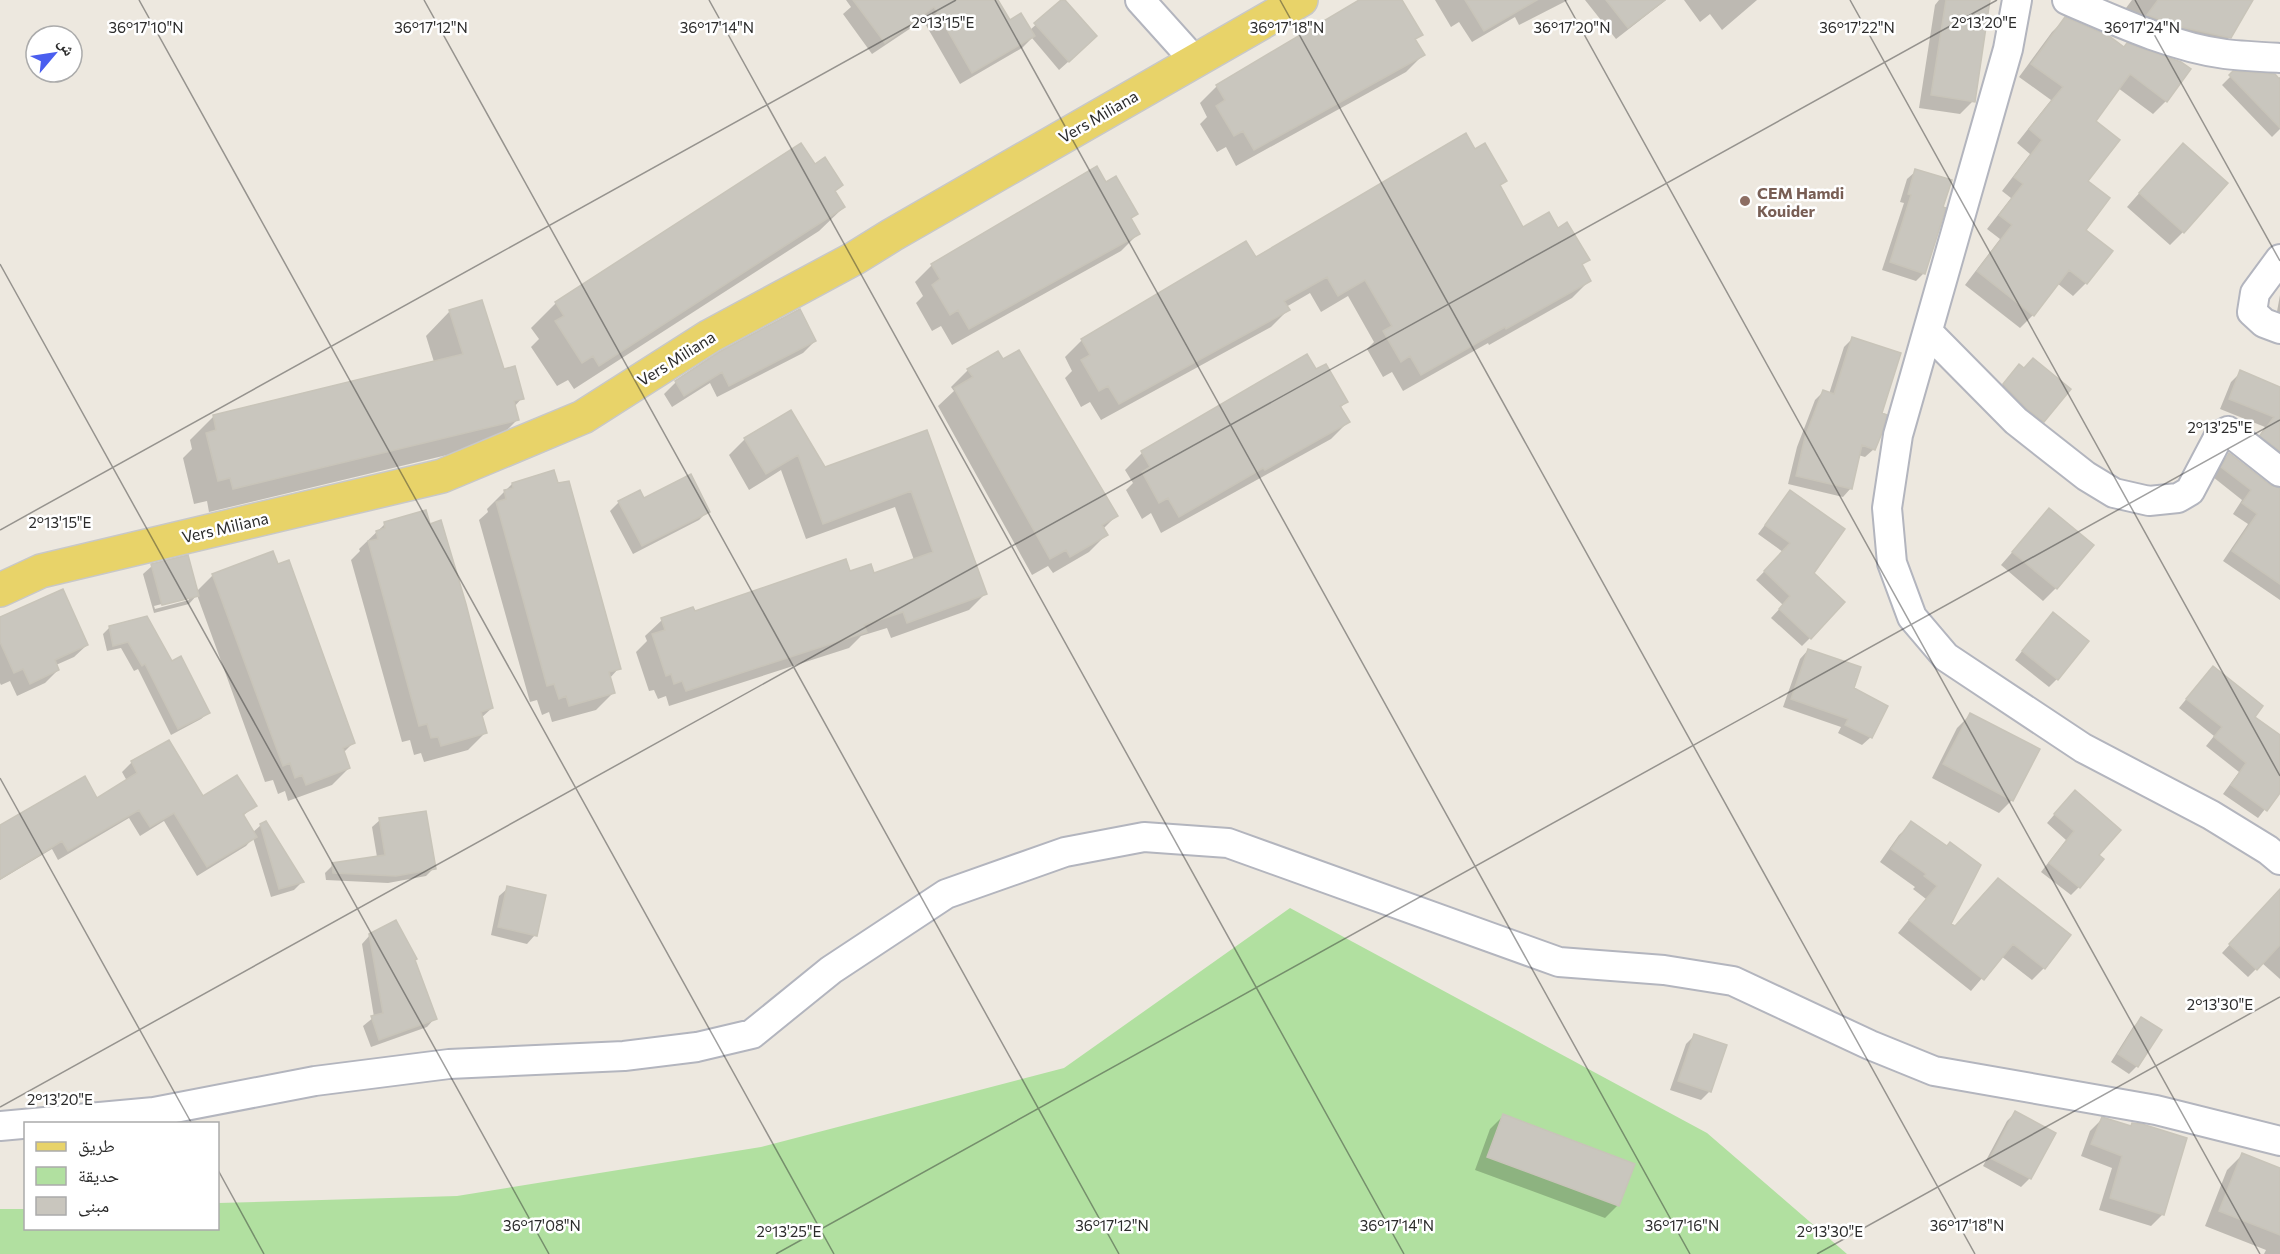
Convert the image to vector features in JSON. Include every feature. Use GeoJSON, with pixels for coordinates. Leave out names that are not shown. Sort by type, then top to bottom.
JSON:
{"type":"FeatureCollection","features":[{"type":"Feature","properties":{"kind":"main road","name":"Vers Miliana"},"geometry":{"type":"LineString","coordinates":[[0,590],[41,571],[442,476],[583,417],[710,336],[855,258],[1301,0]]}},
{"type":"Feature","properties":{"kind":"street"},"geometry":{"type":"LineString","coordinates":[[1140,0],[1194,60]]}},
{"type":"Feature","properties":{"kind":"street"},"geometry":{"type":"LineString","coordinates":[[2017,0],[2008,49],[1899,435],[1887,508],[1892,563],[1912,617],[1946,657],[2073,741],[2211,815],[2268,850],[2280,860]]}},
{"type":"Feature","properties":{"kind":"street"},"geometry":{"type":"LineString","coordinates":[[2067,0],[2118,22],[2164,38],[2223,54],[2280,58]]}},
{"type":"Feature","properties":{"kind":"street"},"geometry":{"type":"LineString","coordinates":[[2280,259],[2255,292],[2252,312],[2264,323],[2280,328]]}},
{"type":"Feature","properties":{"kind":"street"},"geometry":{"type":"LineString","coordinates":[[1928,332],[2016,421],[2086,476],[2114,493],[2149,501],[2178,498],[2190,491],[2219,435],[2228,431],[2280,472]]}},
{"type":"Feature","properties":{"kind":"street"},"geometry":{"type":"LineString","coordinates":[[44,1122],[154,1112],[315,1081],[449,1064],[624,1056],[697,1047],[752,1034],[831,970],[946,894],[1065,852],[1144,837],[1228,843],[1559,962],[1664,970],[1733,981],[1870,1045],[1934,1071],[2156,1110],[2280,1141]]}},
{"type":"Feature","properties":{"kind":"street"},"geometry":{"type":"LineString","coordinates":[[0,1126],[24,1124]]}},
{"type":"Feature","properties":{"kind":"green space"},"geometry":{"type":"Polygon","coordinates":[[[1290,908],[1707,1133],[1847,1254],[0,1254],[0,1209],[24,1209],[24,1230],[219,1230],[219,1203],[457,1196],[761,1147],[1064,1068],[1290,908]]]}},
{"type":"Feature","properties":{"kind":"building"},"geometry":{"type":"Polygon","coordinates":[[[853,0],[998,0],[1010,20],[1021,13],[1035,36],[972,73],[934,7],[885,43],[853,0]]]}},
{"type":"Feature","properties":{"kind":"building"},"geometry":{"type":"Polygon","coordinates":[[[1061,0],[1065,0],[1097,36],[1069,62],[1034,23],[1061,0]]]}},
{"type":"Feature","properties":{"kind":"building"},"geometry":{"type":"Polygon","coordinates":[[[1359,0],[1402,0],[1423,35],[1415,39],[1425,55],[1254,150],[1243,131],[1234,136],[1216,106],[1225,100],[1216,85],[1359,0]]]}},
{"type":"Feature","properties":{"kind":"building"},"geometry":{"type":"Polygon","coordinates":[[[1465,0],[1537,0],[1484,31],[1465,0]]]}},
{"type":"Feature","properties":{"kind":"building"},"geometry":{"type":"Polygon","coordinates":[[[1606,0],[1665,0],[1628,28],[1606,0]]]}},
{"type":"Feature","properties":{"kind":"building"},"geometry":{"type":"Polygon","coordinates":[[[1946,0],[1990,0],[1975,102],[1931,95],[1946,0]]]}},
{"type":"Feature","properties":{"kind":"building"},"geometry":{"type":"Polygon","coordinates":[[[2158,0],[2253,0],[2231,38],[2181,27],[2147,15],[2158,0]]]}},
{"type":"Feature","properties":{"kind":"building"},"geometry":{"type":"Polygon","coordinates":[[[2065,17],[2109,36],[2124,47],[2127,43],[2181,62],[2191,69],[2167,102],[2130,74],[2096,121],[2120,140],[2088,181],[2110,198],[2086,230],[2113,251],[2087,284],[2069,270],[2034,316],[1977,271],[2012,225],[1999,215],[2023,184],[2014,177],[2042,140],[2029,129],[2063,87],[2031,64],[2065,17]]]}},
{"type":"Feature","properties":{"kind":"building"},"geometry":{"type":"Polygon","coordinates":[[[2233,71],[2275,74],[2280,80],[2280,128],[2229,75],[2233,71]]]}},
{"type":"Feature","properties":{"kind":"building"},"geometry":{"type":"Polygon","coordinates":[[[1466,133],[1475,149],[1485,143],[1507,181],[1500,185],[1523,227],[1549,212],[1558,228],[1567,222],[1590,260],[1582,264],[1591,281],[1421,375],[1410,356],[1401,362],[1383,331],[1392,326],[1365,280],[1338,296],[1327,277],[1284,301],[1290,310],[1119,404],[1108,386],[1099,391],[1081,360],[1090,355],[1081,339],[1246,241],[1256,257],[1466,133]]]}},
{"type":"Feature","properties":{"kind":"building"},"geometry":{"type":"Polygon","coordinates":[[[801,143],[815,164],[825,157],[843,185],[835,191],[845,207],[599,366],[593,356],[582,363],[555,321],[564,316],[555,302],[801,143]]]}},
{"type":"Feature","properties":{"kind":"building"},"geometry":{"type":"Polygon","coordinates":[[[2183,143],[2228,183],[2184,233],[2139,193],[2183,143]]]}},
{"type":"Feature","properties":{"kind":"building"},"geometry":{"type":"Polygon","coordinates":[[[1097,166],[1106,182],[1116,176],[1138,214],[1131,218],[1140,234],[969,329],[958,310],[950,315],[932,285],[940,279],[931,264],[1097,166]]]}},
{"type":"Feature","properties":{"kind":"building"},"geometry":{"type":"Polygon","coordinates":[[[1915,169],[1952,180],[1943,207],[1946,208],[1925,274],[1890,262],[1911,195],[1908,194],[1915,169]]]}},
{"type":"Feature","properties":{"kind":"building"},"geometry":{"type":"Polygon","coordinates":[[[482,300],[504,369],[515,366],[524,399],[514,401],[519,420],[233,489],[230,478],[218,481],[206,433],[216,430],[213,415],[463,354],[449,310],[482,300]]]}},
{"type":"Feature","properties":{"kind":"building"},"geometry":{"type":"Polygon","coordinates":[[[800,309],[816,341],[729,386],[722,372],[684,396],[675,381],[719,352],[800,309]]]}},
{"type":"Feature","properties":{"kind":"building"},"geometry":{"type":"Polygon","coordinates":[[[1852,337],[1901,353],[1882,413],[1887,415],[1882,433],[1875,450],[1862,445],[1852,489],[1796,476],[1805,437],[1823,390],[1834,394],[1852,337]]]}},
{"type":"Feature","properties":{"kind":"building"},"geometry":{"type":"Polygon","coordinates":[[[1019,350],[1118,516],[1102,525],[1108,535],[1070,557],[1066,550],[1050,559],[954,388],[973,377],[967,369],[998,351],[1003,359],[1019,350]]]}},
{"type":"Feature","properties":{"kind":"building"},"geometry":{"type":"Polygon","coordinates":[[[1307,354],[1316,369],[1326,364],[1348,402],[1340,406],[1350,422],[1265,470],[1263,468],[1179,517],[1168,498],[1159,503],[1142,472],[1150,467],[1141,451],[1307,354]]]}},
{"type":"Feature","properties":{"kind":"building"},"geometry":{"type":"Polygon","coordinates":[[[2033,358],[2071,389],[2044,422],[2027,409],[2003,384],[2019,364],[2024,368],[2033,358]]]}},
{"type":"Feature","properties":{"kind":"building"},"geometry":{"type":"Polygon","coordinates":[[[2240,370],[2280,387],[2280,451],[2260,436],[2274,417],[2229,399],[2240,370]]]}},
{"type":"Feature","properties":{"kind":"building"},"geometry":{"type":"Polygon","coordinates":[[[791,410],[825,467],[927,430],[987,594],[907,623],[903,612],[864,625],[867,632],[686,691],[682,681],[674,684],[671,674],[666,676],[652,634],[665,630],[661,618],[693,607],[695,611],[846,559],[850,571],[871,564],[874,573],[933,552],[911,491],[823,524],[798,455],[766,474],[744,438],[791,410]]]}},
{"type":"Feature","properties":{"kind":"building"},"geometry":{"type":"Polygon","coordinates":[[[2229,453],[2270,485],[2280,488],[2280,584],[2232,551],[2257,514],[2242,503],[2251,490],[2221,467],[2229,453]]]}},
{"type":"Feature","properties":{"kind":"building"},"geometry":{"type":"Polygon","coordinates":[[[554,470],[558,483],[569,481],[621,669],[609,672],[615,693],[569,706],[566,696],[559,699],[554,684],[547,686],[496,502],[506,499],[504,490],[513,488],[512,483],[554,470]]]}},
{"type":"Feature","properties":{"kind":"building"},"geometry":{"type":"Polygon","coordinates":[[[691,474],[710,512],[642,546],[618,501],[640,490],[644,498],[691,474]]]}},
{"type":"Feature","properties":{"kind":"building"},"geometry":{"type":"Polygon","coordinates":[[[1790,490],[1845,529],[1814,573],[1845,602],[1811,639],[1779,609],[1790,596],[1764,571],[1790,543],[1765,525],[1790,490]]]}},
{"type":"Feature","properties":{"kind":"building"},"geometry":{"type":"Polygon","coordinates":[[[2049,508],[2094,545],[2057,589],[2012,552],[2049,508]]]}},
{"type":"Feature","properties":{"kind":"building"},"geometry":{"type":"Polygon","coordinates":[[[426,510],[430,524],[441,520],[493,708],[481,712],[487,733],[441,746],[438,737],[431,738],[427,724],[419,726],[368,541],[378,539],[376,531],[385,528],[384,522],[426,510]]]}},
{"type":"Feature","properties":{"kind":"building"},"geometry":{"type":"Polygon","coordinates":[[[273,551],[278,564],[289,560],[355,743],[343,748],[350,768],[306,785],[302,775],[295,778],[290,763],[283,766],[212,574],[273,551]]]}},
{"type":"Feature","properties":{"kind":"building"},"geometry":{"type":"Polygon","coordinates":[[[188,555],[199,596],[162,605],[151,564],[188,555]]]}},
{"type":"Feature","properties":{"kind":"building"},"geometry":{"type":"Polygon","coordinates":[[[63,589],[88,645],[55,660],[59,670],[30,684],[23,669],[14,673],[0,642],[0,617],[63,589]]]}},
{"type":"Feature","properties":{"kind":"building"},"geometry":{"type":"Polygon","coordinates":[[[2053,612],[2089,641],[2058,680],[2022,651],[2053,612]]]}},
{"type":"Feature","properties":{"kind":"building"},"geometry":{"type":"Polygon","coordinates":[[[147,616],[172,661],[181,656],[210,713],[178,729],[145,664],[142,666],[128,642],[113,646],[109,626],[147,616]]]}},
{"type":"Feature","properties":{"kind":"building"},"geometry":{"type":"Polygon","coordinates":[[[1808,649],[1861,667],[1854,688],[1888,706],[1872,738],[1845,725],[1848,719],[1791,699],[1808,649]]]}},
{"type":"Feature","properties":{"kind":"building"},"geometry":{"type":"Polygon","coordinates":[[[2213,666],[2263,706],[2255,717],[2280,735],[2280,793],[2267,811],[2231,785],[2246,763],[2214,737],[2222,727],[2186,699],[2213,666]]]}},
{"type":"Feature","properties":{"kind":"building"},"geometry":{"type":"Polygon","coordinates":[[[1970,713],[2040,749],[2013,801],[1943,764],[1970,713]]]}},
{"type":"Feature","properties":{"kind":"building"},"geometry":{"type":"Polygon","coordinates":[[[169,740],[203,796],[237,775],[257,806],[243,814],[257,837],[207,867],[174,813],[150,827],[139,810],[68,851],[62,841],[0,879],[0,825],[85,776],[97,798],[137,773],[131,761],[169,740]]]}},
{"type":"Feature","properties":{"kind":"building"},"geometry":{"type":"Polygon","coordinates":[[[2075,790],[2121,830],[2099,855],[2104,859],[2080,888],[2049,863],[2074,831],[2054,814],[2075,790]]]}},
{"type":"Feature","properties":{"kind":"building"},"geometry":{"type":"Polygon","coordinates":[[[426,811],[436,869],[396,876],[333,873],[332,863],[385,855],[379,818],[426,811]]]}},
{"type":"Feature","properties":{"kind":"building"},"geometry":{"type":"Polygon","coordinates":[[[266,821],[304,882],[279,889],[260,824],[266,821]]]}},
{"type":"Feature","properties":{"kind":"building"},"geometry":{"type":"Polygon","coordinates":[[[1911,821],[1947,846],[1950,842],[1981,865],[1951,924],[1955,926],[1998,878],[2071,935],[2045,969],[2013,944],[1984,980],[1909,920],[1937,886],[1924,876],[1926,874],[1891,849],[1911,821]]]}},
{"type":"Feature","properties":{"kind":"building"},"geometry":{"type":"Polygon","coordinates":[[[507,886],[546,895],[537,936],[498,927],[507,886]]]}},
{"type":"Feature","properties":{"kind":"building"},"geometry":{"type":"Polygon","coordinates":[[[2280,889],[2280,945],[2257,970],[2229,944],[2280,889]]]}},
{"type":"Feature","properties":{"kind":"building"},"geometry":{"type":"Polygon","coordinates":[[[396,920],[417,959],[415,960],[437,1019],[379,1040],[371,1016],[383,1013],[369,934],[396,920]]]}},
{"type":"Feature","properties":{"kind":"building"},"geometry":{"type":"Polygon","coordinates":[[[2141,1017],[2162,1030],[2138,1067],[2118,1054],[2141,1017]]]}},
{"type":"Feature","properties":{"kind":"building"},"geometry":{"type":"Polygon","coordinates":[[[1694,1034],[1727,1045],[1711,1092],[1678,1081],[1694,1034]]]}},
{"type":"Feature","properties":{"kind":"building"},"geometry":{"type":"Polygon","coordinates":[[[2015,1111],[2056,1133],[2031,1179],[1990,1158],[2015,1111]]]}},
{"type":"Feature","properties":{"kind":"building"},"geometry":{"type":"Polygon","coordinates":[[[1503,1114],[1635,1164],[1619,1206],[1487,1157],[1503,1114]]]}},
{"type":"Feature","properties":{"kind":"building"},"geometry":{"type":"Polygon","coordinates":[[[2102,1117],[2131,1126],[2132,1123],[2142,1124],[2187,1138],[2164,1215],[2110,1198],[2122,1156],[2091,1144],[2102,1117]]]}},
{"type":"Feature","properties":{"kind":"building"},"geometry":{"type":"Polygon","coordinates":[[[2242,1153],[2280,1168],[2280,1235],[2219,1211],[2242,1153]]]}},
{"type":"Feature","properties":{"kind":"place","name":"CEM Hamdi Kouider"},"geometry":{"type":"Point","coordinates":[1745,201]}}]}
